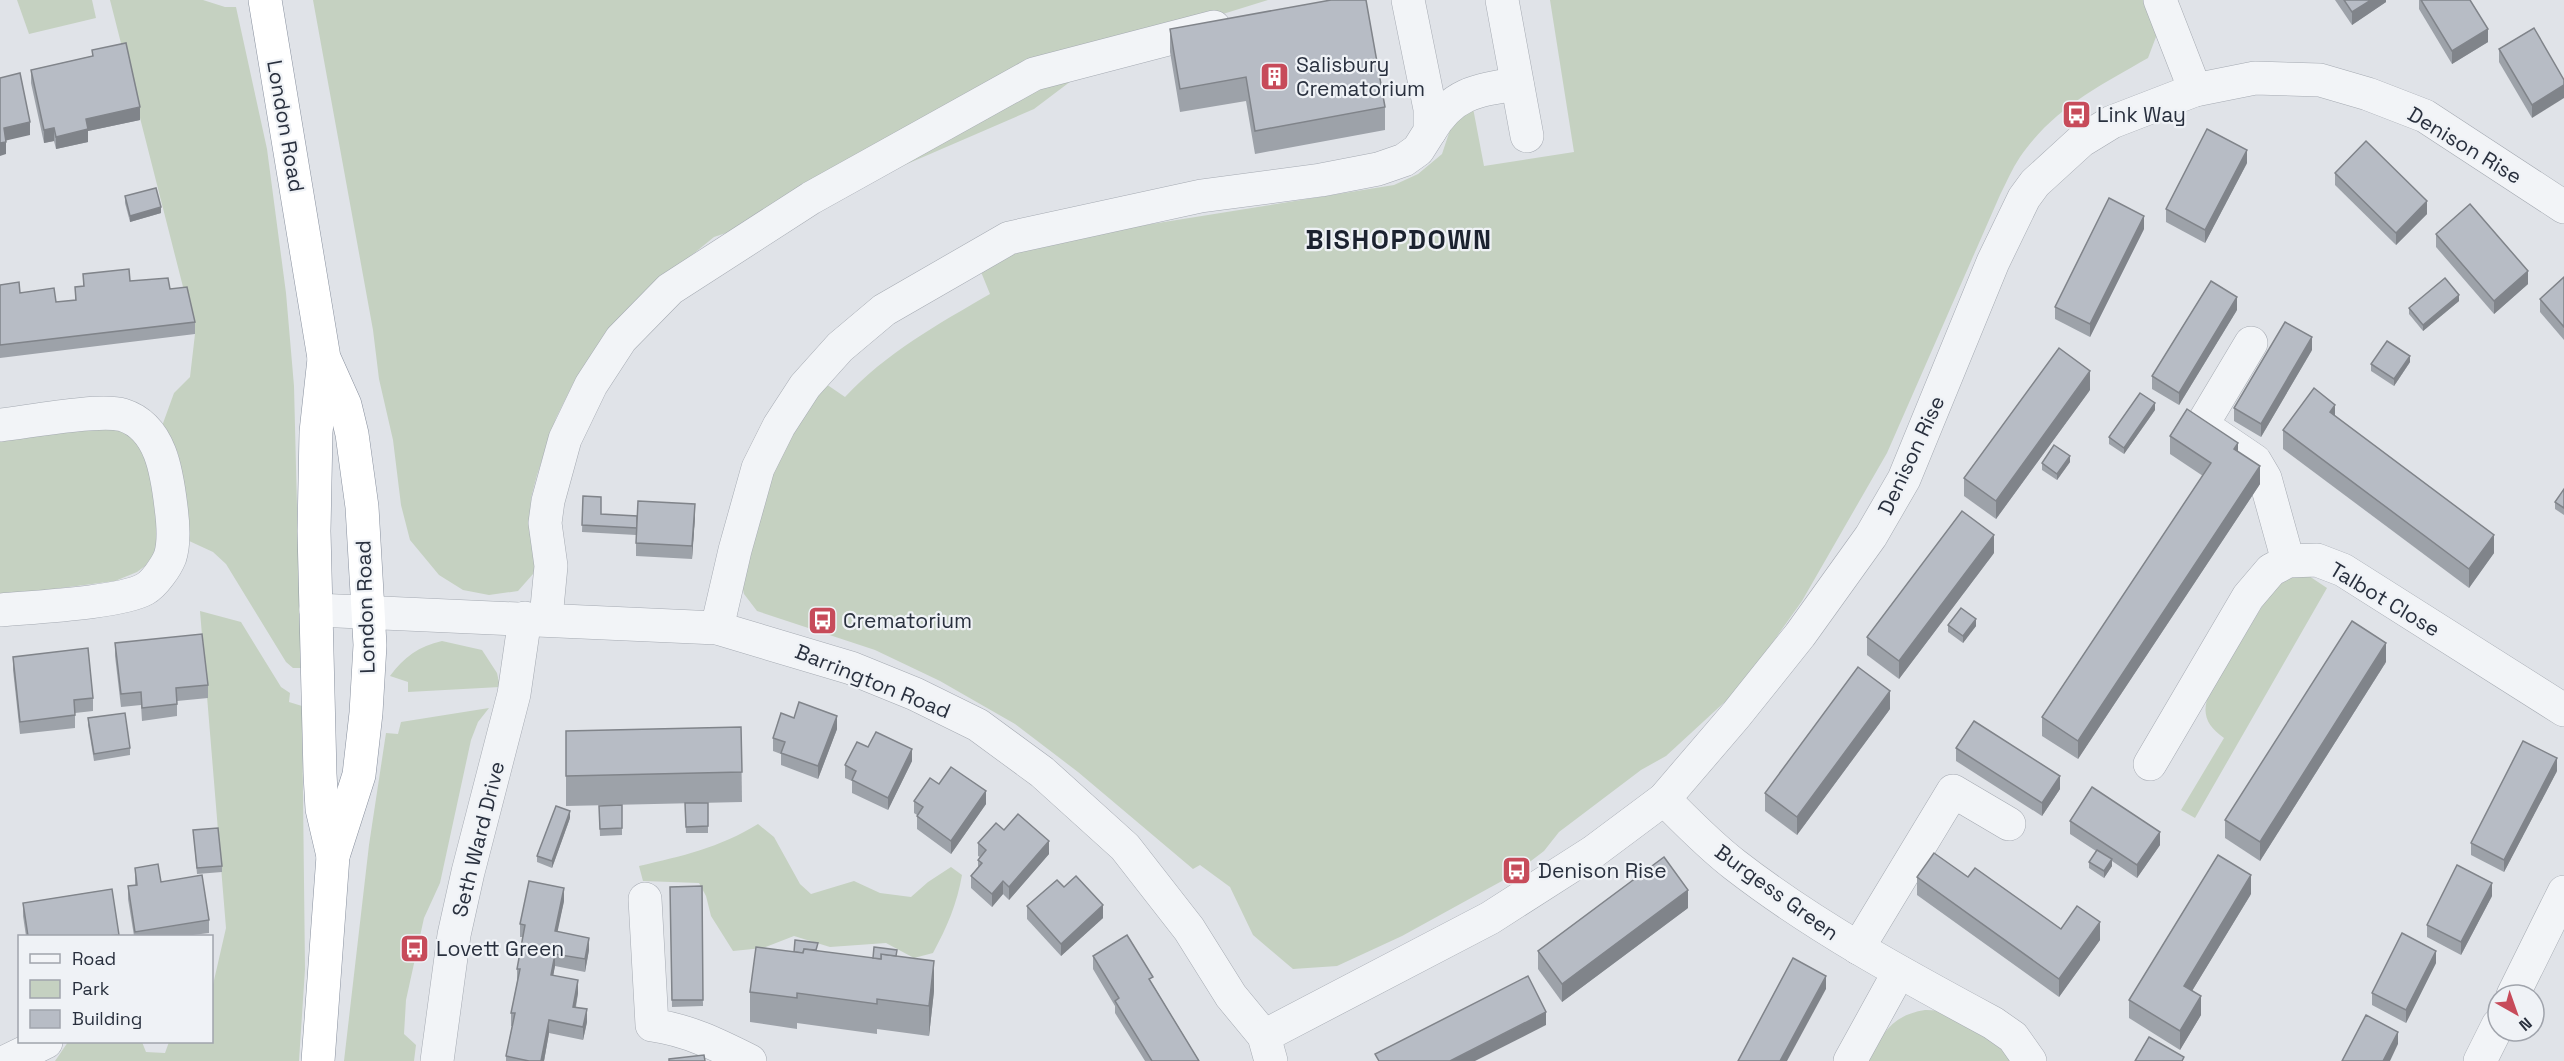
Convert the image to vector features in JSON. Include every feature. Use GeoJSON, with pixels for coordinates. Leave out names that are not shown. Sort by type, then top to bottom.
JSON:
{"type":"FeatureCollection","features":[{"type":"Feature","properties":{"kind":"highway","name":"London Road"},"geometry":{"type":"LineString","coordinates":[[264,0],[324,358],[345,405],[352,434],[362,507],[370,645],[359,775],[333,856],[318,1061]]}},
{"type":"Feature","properties":{"kind":"highway","name":"London Road"},"geometry":{"type":"LineString","coordinates":[[324,358],[316,432],[314,531],[322,809],[333,856]]}},
{"type":"Feature","properties":{"kind":"street"},"geometry":{"type":"LineString","coordinates":[[1408,0],[1430,109],[1430,131]]}},
{"type":"Feature","properties":{"kind":"street"},"geometry":{"type":"LineString","coordinates":[[1502,0],[1527,136]]}},
{"type":"Feature","properties":{"kind":"street"},"geometry":{"type":"LineString","coordinates":[[2160,0],[2195,90]]}},
{"type":"Feature","properties":{"kind":"street","name":"Seth Ward Drive"},"geometry":{"type":"LineString","coordinates":[[437,1061],[454,935],[468,872],[511,705],[551,566],[545,523],[548,501],[565,439],[591,385],[621,339],[670,289],[811,198],[1034,74],[1244,21]]}},
{"type":"Feature","properties":{"kind":"street","name":"Denison Rise"},"geometry":{"type":"LineString","coordinates":[[1267,1048],[1490,918],[1593,852],[1664,799],[1736,715],[1800,635],[1847,572],[1890,505],[1909,468],[1993,262],[2029,191],[2081,141],[2112,122],[2195,90],[2255,78],[2288,77],[2320,80],[2368,94],[2425,116],[2564,207]]}},
{"type":"Feature","properties":{"kind":"street"},"geometry":{"type":"LineString","coordinates":[[717,628],[735,549],[758,468],[779,426],[806,386],[840,347],[884,310],[1009,238],[1201,196],[1321,180],[1378,169],[1404,160],[1418,150],[1439,115],[1450,104],[1482,89],[1517,84]]}},
{"type":"Feature","properties":{"kind":"street"},"geometry":{"type":"LineString","coordinates":[[2151,764],[2248,597],[2271,570],[2288,561],[2265,478],[2255,461],[2202,425],[2251,343]]}},
{"type":"Feature","properties":{"kind":"street"},"geometry":{"type":"LineString","coordinates":[[0,425],[107,413],[123,415],[134,420],[146,430],[161,455],[167,476],[172,521],[170,556],[146,588],[126,596],[0,610]]}},
{"type":"Feature","properties":{"kind":"street","name":"Talbot Close"},"geometry":{"type":"LineString","coordinates":[[2288,561],[2317,560],[2343,570],[2564,710]]}},
{"type":"Feature","properties":{"kind":"street","name":"Barrington Road"},"geometry":{"type":"LineString","coordinates":[[316,610],[536,618],[717,628],[841,665],[915,694],[978,725],[1042,772],[1125,847],[1189,929],[1267,1048]]}},
{"type":"Feature","properties":{"kind":"street"},"geometry":{"type":"LineString","coordinates":[[1858,948],[1953,791],[2009,824]]}},
{"type":"Feature","properties":{"kind":"street","name":"Burgess Green"},"geometry":{"type":"LineString","coordinates":[[1664,799],[1700,835],[1734,864],[1809,917],[1858,948],[1993,1023],[2013,1037],[2030,1061]]}},
{"type":"Feature","properties":{"kind":"street"},"geometry":{"type":"LineString","coordinates":[[2519,983],[2564,892]]}},
{"type":"Feature","properties":{"kind":"street"},"geometry":{"type":"LineString","coordinates":[[645,899],[652,1025],[669,1027],[709,1040],[750,1061]]}},
{"type":"Feature","properties":{"kind":"street"},"geometry":{"type":"LineString","coordinates":[[1850,1061],[1899,972]]}},
{"type":"Feature","properties":{"kind":"street"},"geometry":{"type":"LineString","coordinates":[[0,1040],[8,1061],[42,1043]]}},
{"type":"Feature","properties":{"kind":"street"},"geometry":{"type":"LineString","coordinates":[[2480,1061],[2489,1043]]}},
{"type":"Feature","properties":{"kind":"green space"},"geometry":{"type":"Polygon","coordinates":[[[17,0],[92,0],[96,18],[29,34],[17,0]]]}},
{"type":"Feature","properties":{"kind":"green space"},"geometry":{"type":"Polygon","coordinates":[[[110,0],[203,0],[225,7],[236,7],[267,149],[286,293],[294,386],[301,668],[293,668],[286,662],[226,564],[213,552],[187,540],[178,453],[162,426],[174,393],[190,377],[195,334],[110,0]]]}},
{"type":"Feature","properties":{"kind":"green space"},"geometry":{"type":"Polygon","coordinates":[[[313,0],[1268,0],[1210,18],[1132,35],[1034,109],[819,202],[714,237],[681,264],[593,354],[573,384],[556,418],[531,498],[530,522],[539,557],[533,574],[518,591],[489,595],[463,590],[439,575],[410,540],[401,505],[393,440],[379,379],[373,330],[313,0]]]}},
{"type":"Feature","properties":{"kind":"green space"},"geometry":{"type":"Polygon","coordinates":[[[1550,0],[2153,0],[2159,29],[2148,58],[2095,89],[2062,112],[2033,140],[2020,157],[2000,195],[1887,453],[1802,601],[1741,687],[1666,756],[1641,770],[1559,832],[1544,851],[1511,876],[1402,936],[1337,966],[1293,969],[1253,935],[1230,887],[1200,865],[1193,869],[1078,772],[1015,724],[940,681],[875,650],[757,611],[744,594],[741,582],[770,470],[800,418],[826,384],[845,397],[895,353],[990,294],[979,267],[1015,246],[1394,185],[1418,174],[1442,154],[1451,127],[1473,108],[1484,166],[1574,152],[1550,0]]]}},
{"type":"Feature","properties":{"kind":"green space"},"geometry":{"type":"Polygon","coordinates":[[[92,425],[125,430],[145,450],[160,532],[156,551],[145,566],[137,572],[115,581],[0,596],[0,438],[92,425]]]}},
{"type":"Feature","properties":{"kind":"green space"},"geometry":{"type":"Polygon","coordinates":[[[2309,576],[2327,588],[2195,818],[2181,810],[2224,738],[2213,729],[2207,719],[2206,708],[2209,694],[2272,590],[2290,578],[2309,576]]]}},
{"type":"Feature","properties":{"kind":"green space"},"geometry":{"type":"Polygon","coordinates":[[[200,611],[241,622],[281,687],[290,693],[289,702],[302,706],[305,969],[299,1061],[55,1061],[67,1043],[142,1043],[146,1052],[165,1053],[169,1043],[213,1043],[213,985],[226,928],[200,611]]]}},
{"type":"Feature","properties":{"kind":"green space"},"geometry":{"type":"Polygon","coordinates":[[[442,641],[482,650],[497,673],[500,687],[408,692],[408,682],[390,676],[413,653],[442,641]]]}},
{"type":"Feature","properties":{"kind":"green space"},"geometry":{"type":"Polygon","coordinates":[[[489,708],[478,722],[471,740],[440,883],[424,918],[406,1000],[404,1034],[416,1045],[414,1061],[344,1061],[369,845],[386,733],[398,734],[401,722],[489,708]]]}},
{"type":"Feature","properties":{"kind":"green space"},"geometry":{"type":"Polygon","coordinates":[[[758,824],[774,837],[800,884],[811,894],[854,881],[880,893],[911,897],[951,867],[962,875],[951,915],[933,953],[914,958],[886,943],[830,947],[794,936],[763,948],[733,951],[711,916],[706,896],[699,883],[643,881],[639,866],[715,845],[758,824]]]}},
{"type":"Feature","properties":{"kind":"green space"},"geometry":{"type":"Polygon","coordinates":[[[1925,1010],[1951,1014],[1963,1020],[1986,1035],[2017,1061],[1867,1061],[1889,1027],[1904,1016],[1925,1010]]]}},
{"type":"Feature","properties":{"kind":"building","name":"Salisbury Crematorium"},"geometry":{"type":"Polygon","coordinates":[[[1331,0],[1366,0],[1385,107],[1255,131],[1246,77],[1180,89],[1170,29],[1331,0]]]}},
{"type":"Feature","properties":{"kind":"building"},"geometry":{"type":"Polygon","coordinates":[[[2344,0],[2371,0],[2352,12],[2344,0]]]}},
{"type":"Feature","properties":{"kind":"building"},"geometry":{"type":"Polygon","coordinates":[[[2421,0],[2470,0],[2488,29],[2452,51],[2421,0]]]}},
{"type":"Feature","properties":{"kind":"building"},"geometry":{"type":"Polygon","coordinates":[[[2534,28],[2564,80],[2564,85],[2532,105],[2499,49],[2534,28]]]}},
{"type":"Feature","properties":{"kind":"building"},"geometry":{"type":"Polygon","coordinates":[[[126,43],[140,107],[86,119],[88,129],[56,137],[54,128],[44,130],[31,70],[93,56],[92,50],[126,43]]]}},
{"type":"Feature","properties":{"kind":"building"},"geometry":{"type":"Polygon","coordinates":[[[20,73],[30,122],[4,128],[6,142],[0,143],[0,78],[20,73]]]}},
{"type":"Feature","properties":{"kind":"building"},"geometry":{"type":"Polygon","coordinates":[[[2207,129],[2247,150],[2205,230],[2166,209],[2207,129]]]}},
{"type":"Feature","properties":{"kind":"building"},"geometry":{"type":"Polygon","coordinates":[[[2366,141],[2427,201],[2396,233],[2335,173],[2366,141]]]}},
{"type":"Feature","properties":{"kind":"building"},"geometry":{"type":"Polygon","coordinates":[[[156,188],[161,207],[130,216],[125,196],[156,188]]]}},
{"type":"Feature","properties":{"kind":"building"},"geometry":{"type":"Polygon","coordinates":[[[2109,198],[2144,216],[2090,324],[2055,307],[2109,198]]]}},
{"type":"Feature","properties":{"kind":"building"},"geometry":{"type":"Polygon","coordinates":[[[2470,204],[2528,271],[2494,301],[2436,234],[2470,204]]]}},
{"type":"Feature","properties":{"kind":"building"},"geometry":{"type":"Polygon","coordinates":[[[129,269],[130,281],[168,278],[170,289],[187,287],[195,322],[0,345],[0,285],[19,282],[20,293],[54,288],[56,302],[76,300],[75,287],[84,286],[83,274],[129,269]]]}},
{"type":"Feature","properties":{"kind":"building"},"geometry":{"type":"Polygon","coordinates":[[[2564,277],[2564,327],[2540,299],[2564,277]]]}},
{"type":"Feature","properties":{"kind":"building"},"geometry":{"type":"Polygon","coordinates":[[[2445,278],[2459,295],[2423,325],[2409,308],[2445,278]]]}},
{"type":"Feature","properties":{"kind":"building"},"geometry":{"type":"Polygon","coordinates":[[[2211,281],[2237,297],[2179,393],[2152,376],[2211,281]]]}},
{"type":"Feature","properties":{"kind":"building"},"geometry":{"type":"Polygon","coordinates":[[[2285,322],[2312,337],[2261,424],[2234,408],[2285,322]]]}},
{"type":"Feature","properties":{"kind":"building"},"geometry":{"type":"Polygon","coordinates":[[[2387,341],[2410,356],[2394,379],[2371,364],[2387,341]]]}},
{"type":"Feature","properties":{"kind":"building"},"geometry":{"type":"Polygon","coordinates":[[[2059,348],[2090,371],[1996,501],[1964,478],[2059,348]]]}},
{"type":"Feature","properties":{"kind":"building"},"geometry":{"type":"Polygon","coordinates":[[[2314,388],[2335,405],[2330,412],[2494,535],[2469,569],[2283,430],[2314,388]]]}},
{"type":"Feature","properties":{"kind":"building"},"geometry":{"type":"Polygon","coordinates":[[[2140,393],[2155,403],[2124,448],[2109,437],[2140,393]]]}},
{"type":"Feature","properties":{"kind":"building"},"geometry":{"type":"Polygon","coordinates":[[[2187,409],[2238,443],[2234,449],[2260,466],[2078,741],[2042,717],[2211,463],[2170,436],[2187,409]]]}},
{"type":"Feature","properties":{"kind":"building"},"geometry":{"type":"Polygon","coordinates":[[[2054,445],[2070,456],[2057,474],[2042,463],[2054,445]]]}},
{"type":"Feature","properties":{"kind":"building"},"geometry":{"type":"Polygon","coordinates":[[[2564,489],[2564,508],[2555,502],[2564,489]]]}},
{"type":"Feature","properties":{"kind":"building"},"geometry":{"type":"Polygon","coordinates":[[[583,496],[601,497],[601,514],[637,516],[637,528],[582,525],[583,496]]]}},
{"type":"Feature","properties":{"kind":"building"},"geometry":{"type":"Polygon","coordinates":[[[638,501],[695,504],[692,546],[636,543],[638,501]]]}},
{"type":"Feature","properties":{"kind":"building"},"geometry":{"type":"Polygon","coordinates":[[[1962,511],[1994,535],[1899,661],[1867,637],[1962,511]]]}},
{"type":"Feature","properties":{"kind":"building"},"geometry":{"type":"Polygon","coordinates":[[[1961,608],[1976,619],[1963,636],[1948,625],[1961,608]]]}},
{"type":"Feature","properties":{"kind":"building"},"geometry":{"type":"Polygon","coordinates":[[[2352,621],[2386,643],[2260,842],[2225,820],[2352,621]]]}},
{"type":"Feature","properties":{"kind":"building"},"geometry":{"type":"Polygon","coordinates":[[[202,634],[208,685],[176,688],[177,704],[142,708],[141,692],[121,694],[115,643],[202,634]]]}},
{"type":"Feature","properties":{"kind":"building"},"geometry":{"type":"Polygon","coordinates":[[[88,648],[93,698],[74,700],[75,715],[20,722],[13,657],[88,648]]]}},
{"type":"Feature","properties":{"kind":"building"},"geometry":{"type":"Polygon","coordinates":[[[1858,667],[1890,691],[1797,817],[1765,793],[1858,667]]]}},
{"type":"Feature","properties":{"kind":"building"},"geometry":{"type":"Polygon","coordinates":[[[799,702],[837,716],[818,766],[781,753],[785,742],[773,738],[781,713],[794,718],[799,702]]]}},
{"type":"Feature","properties":{"kind":"building"},"geometry":{"type":"Polygon","coordinates":[[[125,713],[130,748],[94,754],[88,718],[125,713]]]}},
{"type":"Feature","properties":{"kind":"building"},"geometry":{"type":"Polygon","coordinates":[[[1974,721],[2060,776],[2042,803],[1956,748],[1974,721]]]}},
{"type":"Feature","properties":{"kind":"building"},"geometry":{"type":"Polygon","coordinates":[[[741,727],[742,772],[566,776],[566,731],[741,727]]]}},
{"type":"Feature","properties":{"kind":"building"},"geometry":{"type":"Polygon","coordinates":[[[876,732],[912,749],[888,798],[852,780],[856,771],[845,765],[857,742],[868,747],[876,732]]]}},
{"type":"Feature","properties":{"kind":"building"},"geometry":{"type":"Polygon","coordinates":[[[2523,741],[2557,758],[2504,860],[2471,843],[2523,741]]]}},
{"type":"Feature","properties":{"kind":"building"},"geometry":{"type":"Polygon","coordinates":[[[951,767],[986,791],[951,841],[917,816],[923,807],[914,801],[930,778],[939,784],[951,767]]]}},
{"type":"Feature","properties":{"kind":"building"},"geometry":{"type":"Polygon","coordinates":[[[2092,787],[2160,832],[2137,865],[2070,821],[2092,787]]]}},
{"type":"Feature","properties":{"kind":"building"},"geometry":{"type":"Polygon","coordinates":[[[685,803],[708,803],[708,826],[686,827],[685,803]]]}},
{"type":"Feature","properties":{"kind":"building"},"geometry":{"type":"Polygon","coordinates":[[[622,805],[622,828],[600,829],[599,806],[622,805]]]}},
{"type":"Feature","properties":{"kind":"building"},"geometry":{"type":"Polygon","coordinates":[[[556,806],[570,811],[552,861],[537,856],[556,806]]]}},
{"type":"Feature","properties":{"kind":"building"},"geometry":{"type":"Polygon","coordinates":[[[1018,814],[1049,841],[1009,887],[1003,881],[992,894],[971,876],[982,863],[978,860],[986,850],[978,843],[996,823],[1004,830],[1018,814]]]}},
{"type":"Feature","properties":{"kind":"building"},"geometry":{"type":"Polygon","coordinates":[[[218,828],[222,866],[197,868],[193,830],[218,828]]]}},
{"type":"Feature","properties":{"kind":"building"},"geometry":{"type":"Polygon","coordinates":[[[2097,850],[2112,859],[2104,871],[2089,862],[2097,850]]]}},
{"type":"Feature","properties":{"kind":"building"},"geometry":{"type":"Polygon","coordinates":[[[1934,853],[1968,877],[1975,868],[2061,929],[2077,906],[2100,922],[2059,979],[1917,877],[1934,853]]]}},
{"type":"Feature","properties":{"kind":"building"},"geometry":{"type":"Polygon","coordinates":[[[2218,855],[2251,875],[2184,986],[2201,996],[2180,1031],[2129,1000],[2218,855]]]}},
{"type":"Feature","properties":{"kind":"building"},"geometry":{"type":"Polygon","coordinates":[[[1664,857],[1688,890],[1562,984],[1538,951],[1664,857]]]}},
{"type":"Feature","properties":{"kind":"building"},"geometry":{"type":"Polygon","coordinates":[[[158,864],[161,882],[202,875],[209,920],[135,932],[128,886],[137,885],[135,868],[158,864]]]}},
{"type":"Feature","properties":{"kind":"building"},"geometry":{"type":"Polygon","coordinates":[[[2457,865],[2492,883],[2461,942],[2427,925],[2457,865]]]}},
{"type":"Feature","properties":{"kind":"building"},"geometry":{"type":"Polygon","coordinates":[[[1076,876],[1103,905],[1061,944],[1027,906],[1057,880],[1064,887],[1076,876]]]}},
{"type":"Feature","properties":{"kind":"building"},"geometry":{"type":"Polygon","coordinates":[[[529,881],[564,888],[555,931],[589,938],[585,959],[555,954],[551,975],[578,980],[573,1007],[587,1009],[583,1027],[549,1020],[541,1061],[506,1056],[515,1013],[511,1013],[520,969],[517,969],[525,925],[520,924],[529,881]]]}},
{"type":"Feature","properties":{"kind":"building"},"geometry":{"type":"Polygon","coordinates":[[[702,886],[703,1000],[672,1000],[670,887],[702,886]]]}},
{"type":"Feature","properties":{"kind":"building"},"geometry":{"type":"Polygon","coordinates":[[[112,889],[119,935],[28,935],[23,903],[112,889]]]}},
{"type":"Feature","properties":{"kind":"building"},"geometry":{"type":"Polygon","coordinates":[[[2402,933],[2436,951],[2406,1010],[2372,993],[2402,933]]]}},
{"type":"Feature","properties":{"kind":"building"},"geometry":{"type":"Polygon","coordinates":[[[1127,935],[1153,977],[1149,979],[1199,1061],[1152,1061],[1115,1001],[1119,998],[1093,956],[1127,935]]]}},
{"type":"Feature","properties":{"kind":"building"},"geometry":{"type":"Polygon","coordinates":[[[795,940],[818,943],[816,950],[804,949],[803,953],[794,952],[795,940]]]}},
{"type":"Feature","properties":{"kind":"building"},"geometry":{"type":"Polygon","coordinates":[[[756,947],[803,953],[804,949],[881,959],[881,954],[934,961],[929,1006],[877,999],[877,1004],[797,993],[797,998],[750,992],[756,947]]]}},
{"type":"Feature","properties":{"kind":"building"},"geometry":{"type":"Polygon","coordinates":[[[874,947],[897,950],[896,956],[881,954],[881,959],[873,958],[874,947]]]}},
{"type":"Feature","properties":{"kind":"building"},"geometry":{"type":"Polygon","coordinates":[[[1793,958],[1826,976],[1780,1061],[1738,1061],[1793,958]]]}},
{"type":"Feature","properties":{"kind":"building"},"geometry":{"type":"Polygon","coordinates":[[[1528,976],[1546,1012],[1450,1061],[1379,1061],[1375,1054],[1528,976]]]}},
{"type":"Feature","properties":{"kind":"building"},"geometry":{"type":"Polygon","coordinates":[[[2366,1015],[2398,1032],[2383,1061],[2342,1061],[2366,1015]]]}},
{"type":"Feature","properties":{"kind":"building"},"geometry":{"type":"Polygon","coordinates":[[[2149,1037],[2184,1057],[2182,1061],[2135,1061],[2149,1037]]]}},
{"type":"Feature","properties":{"kind":"building"},"geometry":{"type":"Polygon","coordinates":[[[704,1055],[705,1061],[669,1061],[669,1059],[704,1055]]]}},
{"type":"Feature","properties":{"kind":"place","name":"Salisbury Crematorium"},"geometry":{"type":"Point","coordinates":[1275,76]}},
{"type":"Feature","properties":{"kind":"place","name":"Link Way"},"geometry":{"type":"Point","coordinates":[2076,114]}},
{"type":"Feature","properties":{"kind":"place","name":"Crematorium"},"geometry":{"type":"Point","coordinates":[822,620]}},
{"type":"Feature","properties":{"kind":"place","name":"Denison Rise"},"geometry":{"type":"Point","coordinates":[1517,870]}},
{"type":"Feature","properties":{"kind":"place","name":"Lovett Green"},"geometry":{"type":"Point","coordinates":[415,948]}},
{"type":"Feature","properties":{"kind":"district","name":"BISHOPDOWN"},"geometry":{"type":"Point","coordinates":[1399,239]}}]}
